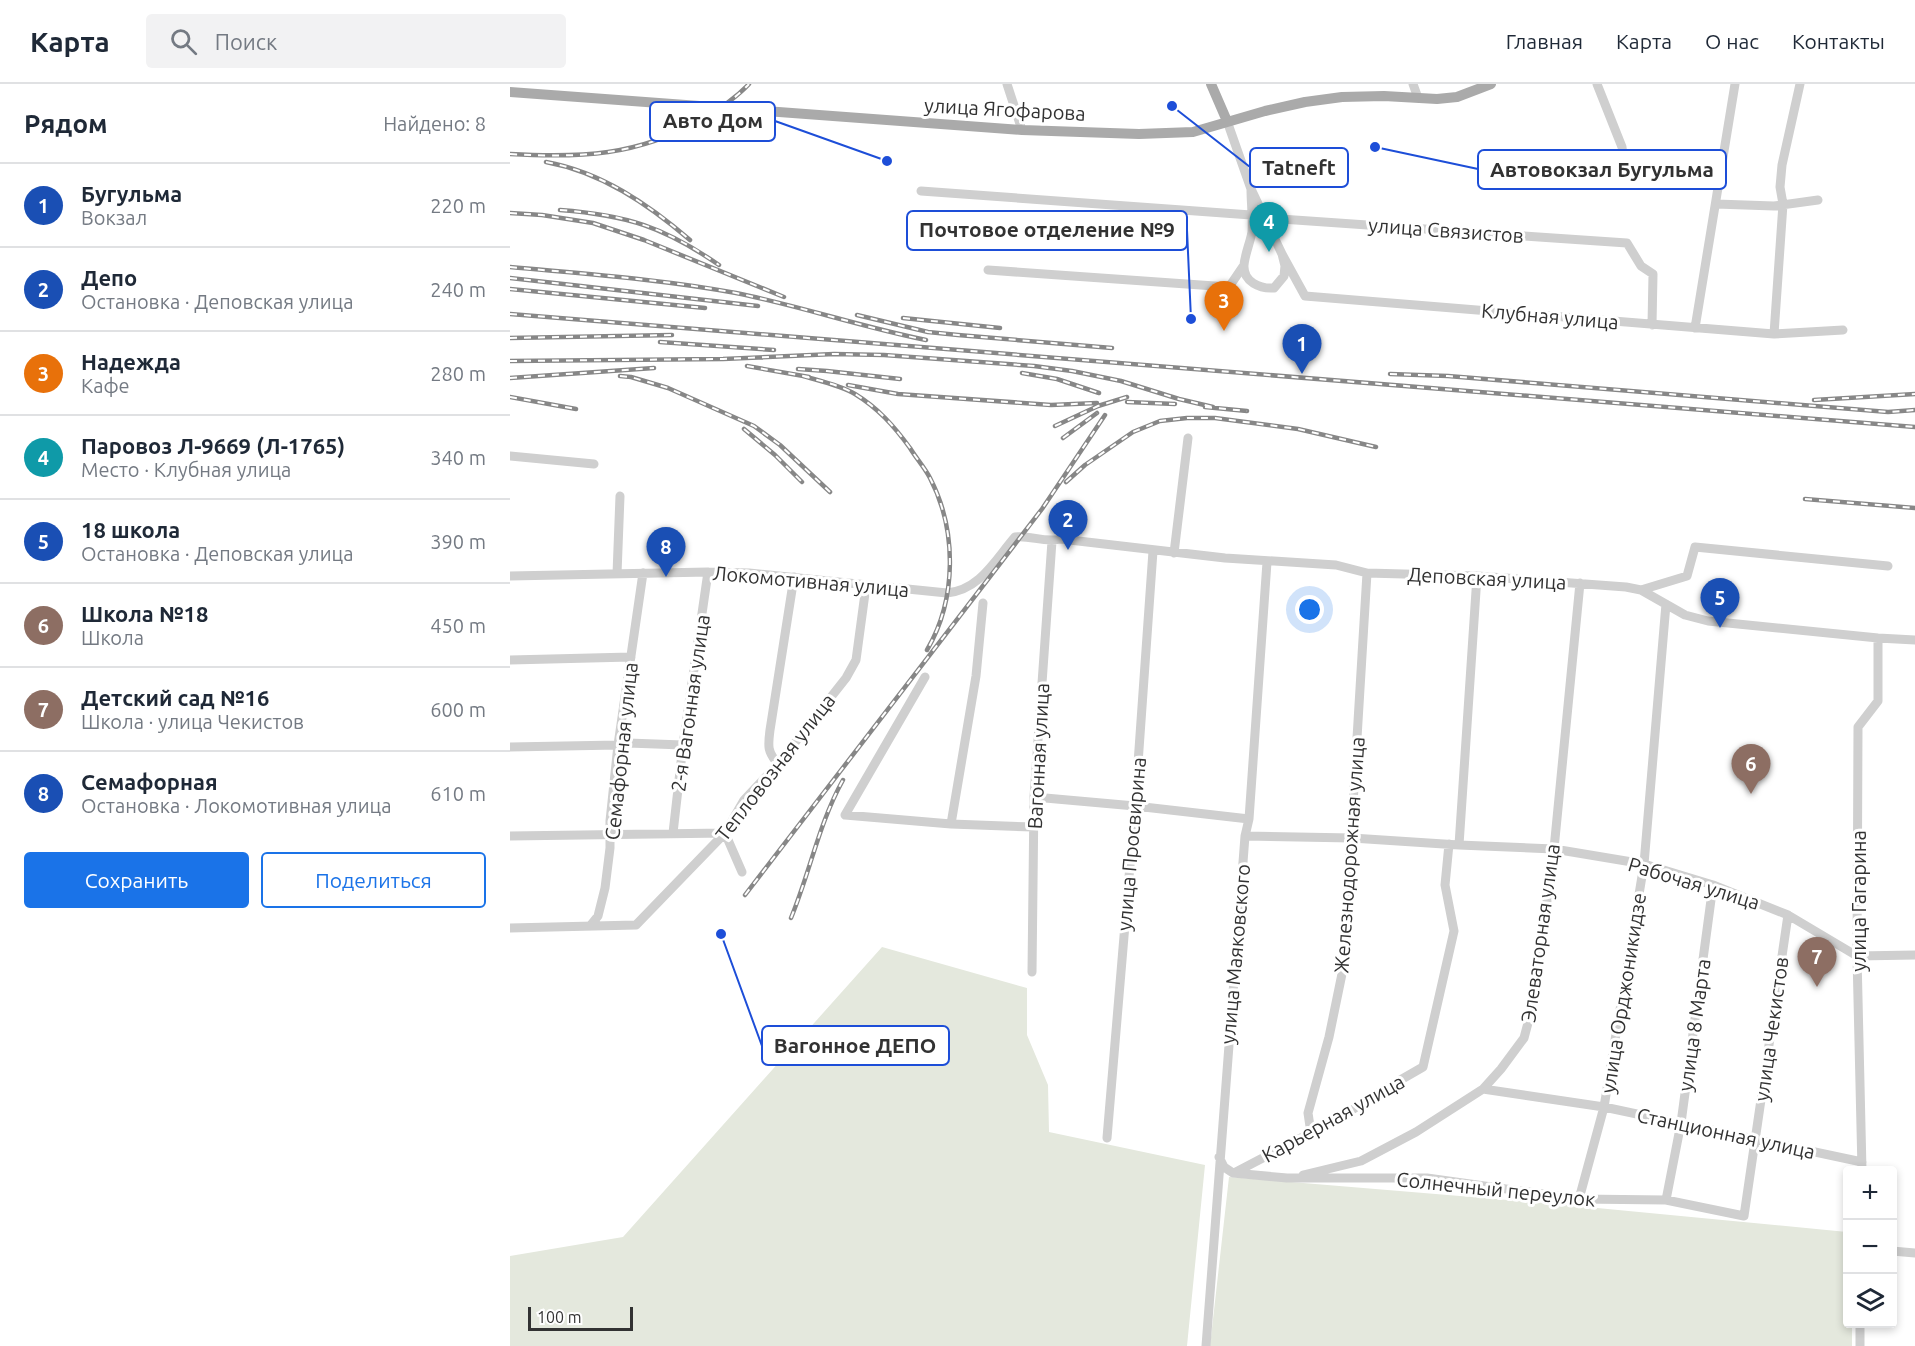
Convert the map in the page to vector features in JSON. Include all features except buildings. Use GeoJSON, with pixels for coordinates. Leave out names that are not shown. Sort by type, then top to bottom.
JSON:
{"type":"FeatureCollection","features":[{"type":"Feature","properties":{"kind":"main road"},"geometry":{"type":"LineString","coordinates":[[1211,84],[1227,121]]}},
{"type":"Feature","properties":{"kind":"main road","name":"улица Ягофарова"},"geometry":{"type":"LineString","coordinates":[[510,92],[1022,130],[1167,134],[1193,132],[1227,121],[1305,102],[1342,97],[1457,97],[1491,84]]}},
{"type":"Feature","properties":{"kind":"street"},"geometry":{"type":"LineString","coordinates":[[1007,84],[1022,130]]}},
{"type":"Feature","properties":{"kind":"street"},"geometry":{"type":"LineString","coordinates":[[1413,84],[1418,98]]}},
{"type":"Feature","properties":{"kind":"street"},"geometry":{"type":"LineString","coordinates":[[1597,84],[1622,147],[1626,176]]}},
{"type":"Feature","properties":{"kind":"street"},"geometry":{"type":"LineString","coordinates":[[1695,328],[1735,84]]}},
{"type":"Feature","properties":{"kind":"street"},"geometry":{"type":"LineString","coordinates":[[1774,334],[1783,204],[1780,187],[1782,165],[1800,84]]}},
{"type":"Feature","properties":{"kind":"street"},"geometry":{"type":"LineString","coordinates":[[1227,121],[1251,189],[1282,254],[1285,267],[1284,276],[1274,288],[1264,288],[1253,284],[1246,274],[1244,265]]}},
{"type":"Feature","properties":{"kind":"street"},"geometry":{"type":"LineString","coordinates":[[988,270],[1229,287],[1244,265],[1252,232],[1251,189]]}},
{"type":"Feature","properties":{"kind":"street"},"geometry":{"type":"LineString","coordinates":[[921,191],[1251,215]]}},
{"type":"Feature","properties":{"kind":"street"},"geometry":{"type":"LineString","coordinates":[[1716,204],[1774,206],[1818,200]]}},
{"type":"Feature","properties":{"kind":"street","name":"улица Связистов"},"geometry":{"type":"LineString","coordinates":[[1265,218],[1627,243],[1641,266],[1653,274],[1652,325]]}},
{"type":"Feature","properties":{"kind":"street","name":"Клубная улица"},"geometry":{"type":"LineString","coordinates":[[1282,254],[1305,296],[1774,334],[1843,330]]}},
{"type":"Feature","properties":{"kind":"street"},"geometry":{"type":"LineString","coordinates":[[1174,553],[1188,438]]}},
{"type":"Feature","properties":{"kind":"street"},"geometry":{"type":"LineString","coordinates":[[510,456],[594,464]]}},
{"type":"Feature","properties":{"kind":"street"},"geometry":{"type":"LineString","coordinates":[[617,574],[620,496]]}},
{"type":"Feature","properties":{"kind":"street","name":"Локомотивная улица"},"geometry":{"type":"LineString","coordinates":[[510,576],[708,572],[794,577],[866,586],[960,592],[979,581],[1015,537],[1052,541]]}},
{"type":"Feature","properties":{"kind":"street","name":"Деповская улица"},"geometry":{"type":"LineString","coordinates":[[1052,541],[1060,539],[1267,562],[1336,565],[1368,573],[1477,576],[1626,587],[1641,590],[1684,615],[1708,621],[1915,640]]}},
{"type":"Feature","properties":{"kind":"street","name":"Вагонная улица"},"geometry":{"type":"LineString","coordinates":[[1032,972],[1034,797],[1052,541]]}},
{"type":"Feature","properties":{"kind":"street"},"geometry":{"type":"LineString","coordinates":[[1641,590],[1686,576],[1695,546],[1888,566]]}},
{"type":"Feature","properties":{"kind":"street","name":"улица Просвирина"},"geometry":{"type":"LineString","coordinates":[[1107,1138],[1135,806],[1153,551]]}},
{"type":"Feature","properties":{"kind":"street","name":"улица Маяковского"},"geometry":{"type":"LineString","coordinates":[[1206,1346],[1245,836],[1249,819],[1267,562]]}},
{"type":"Feature","properties":{"kind":"street","name":"2-я Вагонная улица"},"geometry":{"type":"LineString","coordinates":[[673,833],[708,572]]}},
{"type":"Feature","properties":{"kind":"street","name":"Семафорная улица"},"geometry":{"type":"LineString","coordinates":[[590,926],[598,916],[605,888],[618,745],[643,573]]}},
{"type":"Feature","properties":{"kind":"street","name":"Железнодорожная улица"},"geometry":{"type":"LineString","coordinates":[[1311,1133],[1308,1113],[1329,1036],[1343,969],[1368,573]]}},
{"type":"Feature","properties":{"kind":"street"},"geometry":{"type":"LineString","coordinates":[[1459,845],[1477,576]]}},
{"type":"Feature","properties":{"kind":"street"},"geometry":{"type":"LineString","coordinates":[[778,764],[768,749],[794,577]]}},
{"type":"Feature","properties":{"kind":"street","name":"Элеваторная улица"},"geometry":{"type":"LineString","coordinates":[[1287,1178],[1361,1161],[1416,1132],[1483,1089],[1524,1038],[1533,1004],[1554,849],[1580,583]]}},
{"type":"Feature","properties":{"kind":"street","name":"Тепловозная улица"},"geometry":{"type":"LineString","coordinates":[[590,926],[636,925],[724,833],[744,800],[778,764],[846,678],[856,660],[866,586]]}},
{"type":"Feature","properties":{"kind":"street"},"geometry":{"type":"LineString","coordinates":[[951,824],[976,676],[983,603]]}},
{"type":"Feature","properties":{"kind":"street","name":"улица Орджоникидзе"},"geometry":{"type":"LineString","coordinates":[[1579,1199],[1604,1107],[1644,864],[1666,604]]}},
{"type":"Feature","properties":{"kind":"street","name":"улица Гагарина"},"geometry":{"type":"LineString","coordinates":[[1862,1166],[1857,956],[1857,727],[1878,701],[1878,638]]}},
{"type":"Feature","properties":{"kind":"street"},"geometry":{"type":"LineString","coordinates":[[510,660],[631,657]]}},
{"type":"Feature","properties":{"kind":"street"},"geometry":{"type":"LineString","coordinates":[[926,677],[845,815],[951,824],[1033,827]]}},
{"type":"Feature","properties":{"kind":"street"},"geometry":{"type":"LineString","coordinates":[[510,747],[628,743],[683,745]]}},
{"type":"Feature","properties":{"kind":"street"},"geometry":{"type":"LineString","coordinates":[[1034,797],[1249,819]]}},
{"type":"Feature","properties":{"kind":"street"},"geometry":{"type":"LineString","coordinates":[[510,836],[724,833],[742,872]]}},
{"type":"Feature","properties":{"kind":"street","name":"Рабочая улица"},"geometry":{"type":"LineString","coordinates":[[1245,836],[1352,838],[1554,849],[1644,864],[1713,885],[1788,915],[1857,956]]}},
{"type":"Feature","properties":{"kind":"street","name":"Карьерная улица"},"geometry":{"type":"LineString","coordinates":[[1233,1173],[1341,1117],[1423,1067],[1454,931],[1445,885],[1449,844]]}},
{"type":"Feature","properties":{"kind":"street","name":"улица 8 Марта"},"geometry":{"type":"LineString","coordinates":[[1666,1200],[1681,1123],[1713,885]]}},
{"type":"Feature","properties":{"kind":"street","name":"улица Чекистов"},"geometry":{"type":"LineString","coordinates":[[1744,1216],[1788,915]]}},
{"type":"Feature","properties":{"kind":"street"},"geometry":{"type":"LineString","coordinates":[[510,927],[590,926]]}},
{"type":"Feature","properties":{"kind":"street"},"geometry":{"type":"LineString","coordinates":[[1857,956],[1915,955]]}},
{"type":"Feature","properties":{"kind":"street","name":"Станционная улица"},"geometry":{"type":"LineString","coordinates":[[1483,1089],[1604,1107],[1862,1166]]}},
{"type":"Feature","properties":{"kind":"street"},"geometry":{"type":"LineString","coordinates":[[1219,1158],[1224,1167],[1233,1173]]}},
{"type":"Feature","properties":{"kind":"street","name":"Солнечный переулок"},"geometry":{"type":"LineString","coordinates":[[1233,1173],[1287,1178],[1427,1178],[1579,1199],[1666,1200],[1744,1216]]}},
{"type":"Feature","properties":{"kind":"street"},"geometry":{"type":"LineString","coordinates":[[1897,1251],[1915,1253]]}},
{"type":"Feature","properties":{"kind":"street"},"geometry":{"type":"LineString","coordinates":[[1860,1328],[1860,1346]]}},
{"type":"Feature","properties":{"kind":"shaded area"},"geometry":{"type":"Polygon","coordinates":[[[882,947],[1027,988],[1027,1035],[1048,1085],[1049,1132],[1205,1165],[1187,1346],[510,1346],[510,1256],[623,1237],[882,947]]]}},
{"type":"Feature","properties":{"kind":"shaded area"},"geometry":{"type":"Polygon","coordinates":[[[1229,1177],[1545,1203],[1843,1232],[1843,1328],[1852,1328],[1852,1346],[1210,1346],[1229,1177]]]}},
{"type":"Feature","properties":{"kind":"railway"},"geometry":{"type":"LineString","coordinates":[[510,154],[585,154],[631,148],[677,132],[707,116],[749,84]]}},
{"type":"Feature","properties":{"kind":"railway"},"geometry":{"type":"LineString","coordinates":[[546,162],[586,173],[623,191],[658,214],[690,240]]}},
{"type":"Feature","properties":{"kind":"railway"},"geometry":{"type":"LineString","coordinates":[[560,210],[605,215],[644,225],[680,241],[719,265]]}},
{"type":"Feature","properties":{"kind":"railway"},"geometry":{"type":"LineString","coordinates":[[510,213],[542,215],[593,223],[644,240],[784,297]]}},
{"type":"Feature","properties":{"kind":"railway"},"geometry":{"type":"LineString","coordinates":[[510,267],[651,280],[708,288],[784,304],[926,340]]}},
{"type":"Feature","properties":{"kind":"railway"},"geometry":{"type":"LineString","coordinates":[[510,278],[758,306]]}},
{"type":"Feature","properties":{"kind":"railway"},"geometry":{"type":"LineString","coordinates":[[510,289],[705,308]]}},
{"type":"Feature","properties":{"kind":"railway"},"geometry":{"type":"LineString","coordinates":[[510,314],[1915,427]]}},
{"type":"Feature","properties":{"kind":"railway"},"geometry":{"type":"LineString","coordinates":[[857,315],[928,332],[1112,348]]}},
{"type":"Feature","properties":{"kind":"railway"},"geometry":{"type":"LineString","coordinates":[[903,318],[1000,328]]}},
{"type":"Feature","properties":{"kind":"railway"},"geometry":{"type":"LineString","coordinates":[[510,338],[672,335]]}},
{"type":"Feature","properties":{"kind":"railway"},"geometry":{"type":"LineString","coordinates":[[660,342],[774,350]]}},
{"type":"Feature","properties":{"kind":"railway"},"geometry":{"type":"LineString","coordinates":[[510,361],[723,359],[834,354],[884,355],[1072,371],[1121,381],[1213,407]]}},
{"type":"Feature","properties":{"kind":"railway"},"geometry":{"type":"LineString","coordinates":[[747,366],[809,377]]}},
{"type":"Feature","properties":{"kind":"railway"},"geometry":{"type":"LineString","coordinates":[[510,378],[654,368]]}},
{"type":"Feature","properties":{"kind":"railway"},"geometry":{"type":"LineString","coordinates":[[798,369],[900,379]]}},
{"type":"Feature","properties":{"kind":"railway"},"geometry":{"type":"LineString","coordinates":[[1022,373],[1057,379],[1099,393]]}},
{"type":"Feature","properties":{"kind":"railway"},"geometry":{"type":"LineString","coordinates":[[1390,374],[1448,376],[1888,412],[1915,410]]}},
{"type":"Feature","properties":{"kind":"railway"},"geometry":{"type":"LineString","coordinates":[[620,376],[668,388],[754,426],[780,445],[830,492]]}},
{"type":"Feature","properties":{"kind":"railway"},"geometry":{"type":"LineString","coordinates":[[803,376],[843,388],[871,405],[898,432],[930,478],[945,520],[950,564],[944,609],[927,650]]}},
{"type":"Feature","properties":{"kind":"railway"},"geometry":{"type":"LineString","coordinates":[[848,385],[898,394],[1051,405],[1097,403]]}},
{"type":"Feature","properties":{"kind":"railway"},"geometry":{"type":"LineString","coordinates":[[1814,400],[1915,394]]}},
{"type":"Feature","properties":{"kind":"railway"},"geometry":{"type":"LineString","coordinates":[[510,397],[576,409]]}},
{"type":"Feature","properties":{"kind":"railway"},"geometry":{"type":"LineString","coordinates":[[1055,426],[1098,406],[1127,397]]}},
{"type":"Feature","properties":{"kind":"railway"},"geometry":{"type":"LineString","coordinates":[[1127,402],[1175,404]]}},
{"type":"Feature","properties":{"kind":"railway"},"geometry":{"type":"LineString","coordinates":[[1205,407],[1247,411]]}},
{"type":"Feature","properties":{"kind":"railway"},"geometry":{"type":"LineString","coordinates":[[1063,438],[1097,413]]}},
{"type":"Feature","properties":{"kind":"railway"},"geometry":{"type":"LineString","coordinates":[[745,895],[1042,509],[1105,415]]}},
{"type":"Feature","properties":{"kind":"railway"},"geometry":{"type":"LineString","coordinates":[[1066,482],[1085,465],[1133,432],[1160,421],[1215,418],[1298,429],[1376,447]]}},
{"type":"Feature","properties":{"kind":"railway"},"geometry":{"type":"LineString","coordinates":[[744,429],[802,482]]}},
{"type":"Feature","properties":{"kind":"railway"},"geometry":{"type":"LineString","coordinates":[[1805,499],[1915,508]]}},
{"type":"Feature","properties":{"kind":"railway"},"geometry":{"type":"LineString","coordinates":[[791,918],[827,813],[843,780]]}},
{"type":"Feature","properties":{"kind":"place","name":"Tatneft"},"geometry":{"type":"Point","coordinates":[1172,106]}},
{"type":"Feature","properties":{"kind":"place","name":"Автовокзал Бугульма"},"geometry":{"type":"Point","coordinates":[1375,147]}},
{"type":"Feature","properties":{"kind":"place","name":"Авто Дом"},"geometry":{"type":"Point","coordinates":[887,161]}},
{"type":"Feature","properties":{"kind":"place","name":"Паровоз Л-9669 (Л-1765)"},"geometry":{"type":"Point","coordinates":[1269,252]}},
{"type":"Feature","properties":{"kind":"place","name":"Почтовое отделение №9"},"geometry":{"type":"Point","coordinates":[1191,319]}},
{"type":"Feature","properties":{"kind":"place","name":"Надежда"},"geometry":{"type":"Point","coordinates":[1224,331]}},
{"type":"Feature","properties":{"kind":"place","name":"Бугульма"},"geometry":{"type":"Point","coordinates":[1302,374]}},
{"type":"Feature","properties":{"kind":"place","name":"Депо"},"geometry":{"type":"Point","coordinates":[1068,550]}},
{"type":"Feature","properties":{"kind":"place","name":"Семафорная"},"geometry":{"type":"Point","coordinates":[666,577]}},
{"type":"Feature","properties":{"kind":"place","name":"18 школа"},"geometry":{"type":"Point","coordinates":[1720,628]}},
{"type":"Feature","properties":{"kind":"place","name":"Школа №18"},"geometry":{"type":"Point","coordinates":[1751,794]}},
{"type":"Feature","properties":{"kind":"place","name":"Вагонное ДЕПО"},"geometry":{"type":"Point","coordinates":[721,934]}},
{"type":"Feature","properties":{"kind":"place","name":"Детский сад №16"},"geometry":{"type":"Point","coordinates":[1817,987]}}]}
